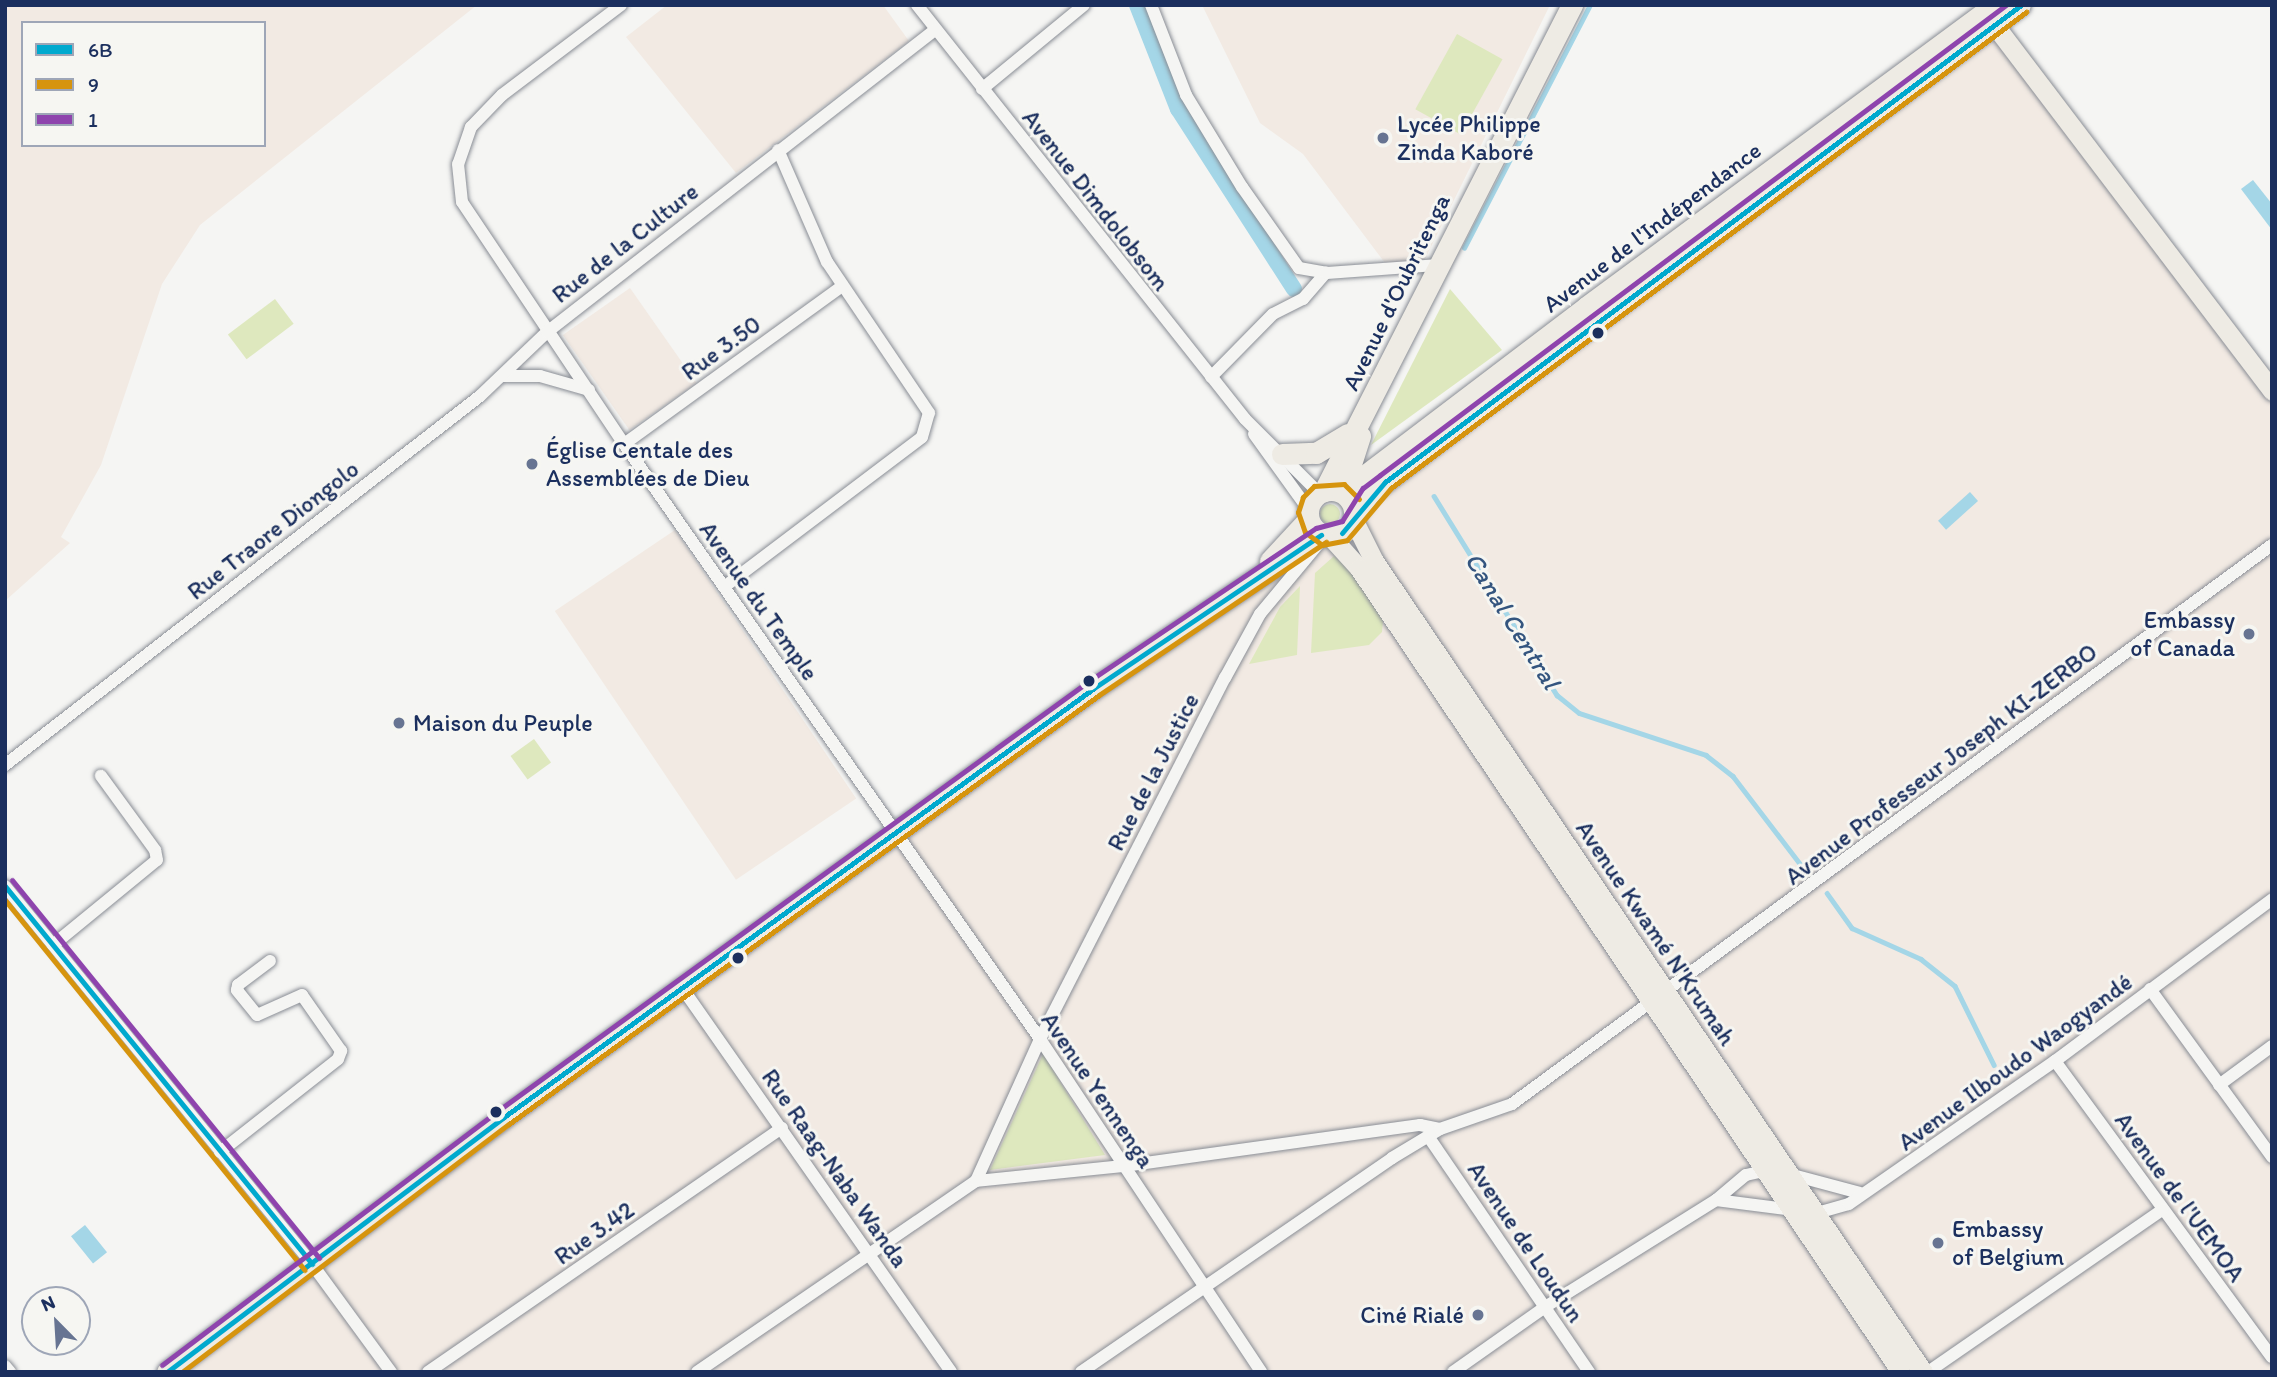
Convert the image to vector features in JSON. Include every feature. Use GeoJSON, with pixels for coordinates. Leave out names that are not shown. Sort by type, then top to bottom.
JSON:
{"type":"FeatureCollection","features":[{"type":"Feature","properties":{"kind":"highway","name":"Avenue d'Oubritenga"},"geometry":{"type":"LineString","coordinates":[[1325,512],[1358,424],[1572,5]]}},
{"type":"Feature","properties":{"kind":"highway"},"geometry":{"type":"LineString","coordinates":[[1282,454],[1316,453],[1358,424]]}},
{"type":"Feature","properties":{"kind":"highway"},"geometry":{"type":"LineString","coordinates":[[1325,512],[1354,517],[1347,529],[1325,512]]}},
{"type":"Feature","properties":{"kind":"highway"},"geometry":{"type":"LineString","coordinates":[[167,1372],[504,1117],[1094,688],[1234,597],[1325,512]]}},
{"type":"Feature","properties":{"kind":"main road","name":"Avenue de l'Indépendance"},"geometry":{"type":"LineString","coordinates":[[1325,512],[1365,474],[1792,165],[1988,12],[2021,5]]}},
{"type":"Feature","properties":{"kind":"main road"},"geometry":{"type":"LineString","coordinates":[[1988,12],[2272,391]]}},
{"type":"Feature","properties":{"kind":"main road","name":"Avenue de l'Indépendance"},"geometry":{"type":"LineString","coordinates":[[1354,517],[1385,482],[1676,250]]}},
{"type":"Feature","properties":{"kind":"main road","name":"Avenue Kwamé N'Krumah"},"geometry":{"type":"LineString","coordinates":[[1325,512],[1359,568],[1583,885],[1669,992],[1925,1372]]}},
{"type":"Feature","properties":{"kind":"main road","name":"Avenue Kwamé N'Krumah"},"geometry":{"type":"LineString","coordinates":[[1354,517],[1374,561],[1583,885],[1650,1004],[1901,1372]]}},
{"type":"Feature","properties":{"kind":"street","name":"Rue de la Culture"},"geometry":{"type":"LineString","coordinates":[[621,5],[485,111],[471,127],[458,164],[462,202],[547,332],[934,30]]}},
{"type":"Feature","properties":{"kind":"street","name":"Avenue Dimdolobsom"},"geometry":{"type":"LineString","coordinates":[[918,5],[934,30],[1211,377],[1325,512]]}},
{"type":"Feature","properties":{"kind":"street"},"geometry":{"type":"LineString","coordinates":[[982,89],[1084,5]]}},
{"type":"Feature","properties":{"kind":"street"},"geometry":{"type":"LineString","coordinates":[[1151,5],[1186,95],[1242,187],[1299,268],[1326,273],[1437,265]]}},
{"type":"Feature","properties":{"kind":"street"},"geometry":{"type":"LineString","coordinates":[[724,587],[922,437],[929,413],[922,396],[842,286],[816,240],[778,150]]}},
{"type":"Feature","properties":{"kind":"street"},"geometry":{"type":"LineString","coordinates":[[1211,377],[1273,314],[1303,299],[1326,273]]}},
{"type":"Feature","properties":{"kind":"street","name":"Rue 3.50"},"geometry":{"type":"LineString","coordinates":[[624,444],[842,286]]}},
{"type":"Feature","properties":{"kind":"street","name":"Rue Traore Diongolo"},"geometry":{"type":"LineString","coordinates":[[5,765],[502,376],[547,332]]}},
{"type":"Feature","properties":{"kind":"street","name":"Avenue du Temple"},"geometry":{"type":"LineString","coordinates":[[547,332],[895,835]]}},
{"type":"Feature","properties":{"kind":"street"},"geometry":{"type":"LineString","coordinates":[[502,376],[540,376],[589,390]]}},
{"type":"Feature","properties":{"kind":"street","name":"Avenue Dimdolobsom"},"geometry":{"type":"LineString","coordinates":[[1245,419],[1282,454],[1325,512]]}},
{"type":"Feature","properties":{"kind":"street","name":"Rue de la Justice"},"geometry":{"type":"LineString","coordinates":[[976,1181],[1040,1040],[1260,614],[1325,512]]}},
{"type":"Feature","properties":{"kind":"street","name":"Avenue Professeur Joseph KI-ZERBO"},"geometry":{"type":"LineString","coordinates":[[1440,1129],[1512,1104],[1669,992],[2272,545]]}},
{"type":"Feature","properties":{"kind":"street"},"geometry":{"type":"LineString","coordinates":[[53,945],[157,860],[156,850],[101,776]]}},
{"type":"Feature","properties":{"kind":"street","name":"Avenue Yennenga"},"geometry":{"type":"LineString","coordinates":[[895,835],[1040,1040],[1261,1372]]}},
{"type":"Feature","properties":{"kind":"street"},"geometry":{"type":"LineString","coordinates":[[5,886],[312,1264],[391,1372]]}},
{"type":"Feature","properties":{"kind":"street","name":"Avenue Ilboudo Waogyandé"},"geometry":{"type":"LineString","coordinates":[[1817,1213],[1849,1204],[1860,1193],[1900,1171],[2055,1061],[2271,901]]}},
{"type":"Feature","properties":{"kind":"street"},"geometry":{"type":"LineString","coordinates":[[220,1152],[338,1059],[341,1051],[302,995],[257,1015],[237,990],[239,985],[270,961]]}},
{"type":"Feature","properties":{"kind":"street","name":"Rue Raag-Naba Wanda"},"geometry":{"type":"LineString","coordinates":[[683,989],[951,1372]]}},
{"type":"Feature","properties":{"kind":"street"},"geometry":{"type":"LineString","coordinates":[[2150,989],[2272,1157]]}},
{"type":"Feature","properties":{"kind":"street"},"geometry":{"type":"LineString","coordinates":[[2219,1084],[2272,1046]]}},
{"type":"Feature","properties":{"kind":"street","name":"Avenue de l'UEMOA"},"geometry":{"type":"LineString","coordinates":[[2055,1061],[2272,1357]]}},
{"type":"Feature","properties":{"kind":"street"},"geometry":{"type":"LineString","coordinates":[[697,1372],[976,1181],[1124,1166],[1420,1125],[1440,1129]]}},
{"type":"Feature","properties":{"kind":"street","name":"Rue 3.42"},"geometry":{"type":"LineString","coordinates":[[428,1372],[782,1128]]}},
{"type":"Feature","properties":{"kind":"street"},"geometry":{"type":"LineString","coordinates":[[1081,1372],[1440,1129]]}},
{"type":"Feature","properties":{"kind":"street","name":"Avenue de Loudun"},"geometry":{"type":"LineString","coordinates":[[1429,1136],[1589,1372]]}},
{"type":"Feature","properties":{"kind":"street"},"geometry":{"type":"LineString","coordinates":[[1453,1372],[1545,1307],[1716,1200],[1735,1183],[1761,1169],[1860,1193]]}},
{"type":"Feature","properties":{"kind":"street"},"geometry":{"type":"LineString","coordinates":[[1716,1200],[1817,1213]]}},
{"type":"Feature","properties":{"kind":"street"},"geometry":{"type":"LineString","coordinates":[[1925,1372],[2162,1210]]}},
{"type":"Feature","properties":{"kind":"street"},"geometry":{"type":"LineString","coordinates":[[5,1366],[10,1372]]}},
{"type":"Feature","properties":{"kind":"shaded area"},"geometry":{"type":"Polygon","coordinates":[[[5,5],[477,5],[200,225],[162,284],[101,465],[61,537],[70,543],[5,601],[5,5]]]}},
{"type":"Feature","properties":{"kind":"shaded area"},"geometry":{"type":"Polygon","coordinates":[[[667,5],[883,5],[909,41],[736,173],[626,37],[667,5]]]}},
{"type":"Feature","properties":{"kind":"shaded area","name":"Lycée Philippe Zinda Kaboré"},"geometry":{"type":"Polygon","coordinates":[[[1202,5],[1550,5],[1424,261],[1385,263],[1303,154],[1260,123],[1202,5]]]}},
{"type":"Feature","properties":{"kind":"shaded area"},"geometry":{"type":"Polygon","coordinates":[[[1994,25],[2272,391],[2272,1372],[166,1372],[1265,576],[1354,516],[1994,25]]]}},
{"type":"Feature","properties":{"kind":"shaded area"},"geometry":{"type":"Polygon","coordinates":[[[630,288],[697,383],[629,430],[563,335],[630,288]]]}},
{"type":"Feature","properties":{"kind":"shaded area"},"geometry":{"type":"Polygon","coordinates":[[[675,530],[856,799],[736,880],[555,611],[675,530]]]}},
{"type":"Feature","properties":{"kind":"green space"},"geometry":{"type":"Polygon","coordinates":[[[1457,34],[1502,59],[1461,134],[1415,109],[1457,34]]]}},
{"type":"Feature","properties":{"kind":"green space"},"geometry":{"type":"Polygon","coordinates":[[[1450,289],[1502,350],[1371,445],[1450,289]]]}},
{"type":"Feature","properties":{"kind":"green space"},"geometry":{"type":"Polygon","coordinates":[[[275,299],[294,324],[247,359],[228,335],[275,299]]]}},
{"type":"Feature","properties":{"kind":"green space"},"geometry":{"type":"Polygon","coordinates":[[[1330,504],[1337,507],[1340,514],[1337,521],[1330,524],[1323,521],[1320,514],[1323,507],[1330,504]]]}},
{"type":"Feature","properties":{"kind":"green space"},"geometry":{"type":"Polygon","coordinates":[[[1334,556],[1350,570],[1383,621],[1382,632],[1369,645],[1311,653],[1315,573],[1334,556]]]}},
{"type":"Feature","properties":{"kind":"green space"},"geometry":{"type":"Polygon","coordinates":[[[1300,586],[1297,655],[1249,664],[1280,607],[1300,586]]]}},
{"type":"Feature","properties":{"kind":"green space"},"geometry":{"type":"Polygon","coordinates":[[[534,739],[551,762],[528,780],[511,756],[534,739]]]}},
{"type":"Feature","properties":{"kind":"green space"},"geometry":{"type":"Polygon","coordinates":[[[1043,1054],[1105,1155],[990,1170],[1043,1054]]]}},
{"type":"Feature","properties":{"kind":"water"},"geometry":{"type":"Polygon","coordinates":[[[2253,180],[2272,204],[2272,230],[2241,189],[2253,180]]]}},
{"type":"Feature","properties":{"kind":"water"},"geometry":{"type":"Polygon","coordinates":[[[1970,492],[1978,501],[1946,530],[1938,521],[1970,492]]]}},
{"type":"Feature","properties":{"kind":"water"},"geometry":{"type":"Polygon","coordinates":[[[85,1225],[107,1252],[93,1264],[71,1236],[85,1225]]]}},
{"type":"Feature","properties":{"kind":"waterway","name":"Canal Central"},"geometry":{"type":"LineString","coordinates":[[1137,5],[1178,109],[1294,289]]}},
{"type":"Feature","properties":{"kind":"waterway"},"geometry":{"type":"LineString","coordinates":[[1464,248],[1590,5]]}},
{"type":"Feature","properties":{"kind":"waterway","name":"Canal Central"},"geometry":{"type":"LineString","coordinates":[[1434,496],[1557,695],[1579,713],[1706,755],[1733,776],[1804,869]]}},
{"type":"Feature","properties":{"kind":"waterway"},"geometry":{"type":"LineString","coordinates":[[1827,893],[1852,928],[1921,959],[1955,986],[1994,1065]]}},
{"type":"Feature","properties":{"kind":"transit line","name":"1"},"geometry":{"type":"LineString","coordinates":[[162,1365],[499,1110],[1089,681],[1316,528],[1342,521],[1363,488],[2006,5]]}},
{"type":"Feature","properties":{"kind":"transit line","name":"6B"},"geometry":{"type":"LineString","coordinates":[[1342,533],[1385,482],[2021,5]]}},
{"type":"Feature","properties":{"kind":"transit line","name":"9"},"geometry":{"type":"LineString","coordinates":[[1359,499],[1344,484],[1314,486],[1303,497],[1298,512],[1305,532],[1322,545],[1347,540],[1391,488],[2026,12]]}},
{"type":"Feature","properties":{"kind":"transit line","name":"6B"},"geometry":{"type":"LineString","coordinates":[[167,1372],[504,1117],[1094,688],[1321,535]]}},
{"type":"Feature","properties":{"kind":"transit line","name":"9"},"geometry":{"type":"LineString","coordinates":[[182,1372],[509,1124],[1099,695],[1326,542]]}},
{"type":"Feature","properties":{"kind":"transit line","name":"1"},"geometry":{"type":"LineString","coordinates":[[12,880],[319,1258]]}},
{"type":"Feature","properties":{"kind":"transit line","name":"6B"},"geometry":{"type":"LineString","coordinates":[[5,886],[312,1264]]}},
{"type":"Feature","properties":{"kind":"transit line","name":"9"},"geometry":{"type":"LineString","coordinates":[[5,900],[305,1270]]}},
{"type":"Feature","properties":{"kind":"place","name":"Lycée Philippe Zinda Kaboré"},"geometry":{"type":"Point","coordinates":[1383,138]}},
{"type":"Feature","properties":{"kind":"place","name":"Église Centale des Assemblées de Dieu"},"geometry":{"type":"Point","coordinates":[532,464]}},
{"type":"Feature","properties":{"kind":"place","name":"Embassy of Canada"},"geometry":{"type":"Point","coordinates":[2249,634]}},
{"type":"Feature","properties":{"kind":"place","name":"Maison du Peuple"},"geometry":{"type":"Point","coordinates":[399,723]}},
{"type":"Feature","properties":{"kind":"place","name":"Embassy of Belgium"},"geometry":{"type":"Point","coordinates":[1938,1243]}},
{"type":"Feature","properties":{"kind":"place","name":"Ciné Rialé"},"geometry":{"type":"Point","coordinates":[1478,1315]}}]}
